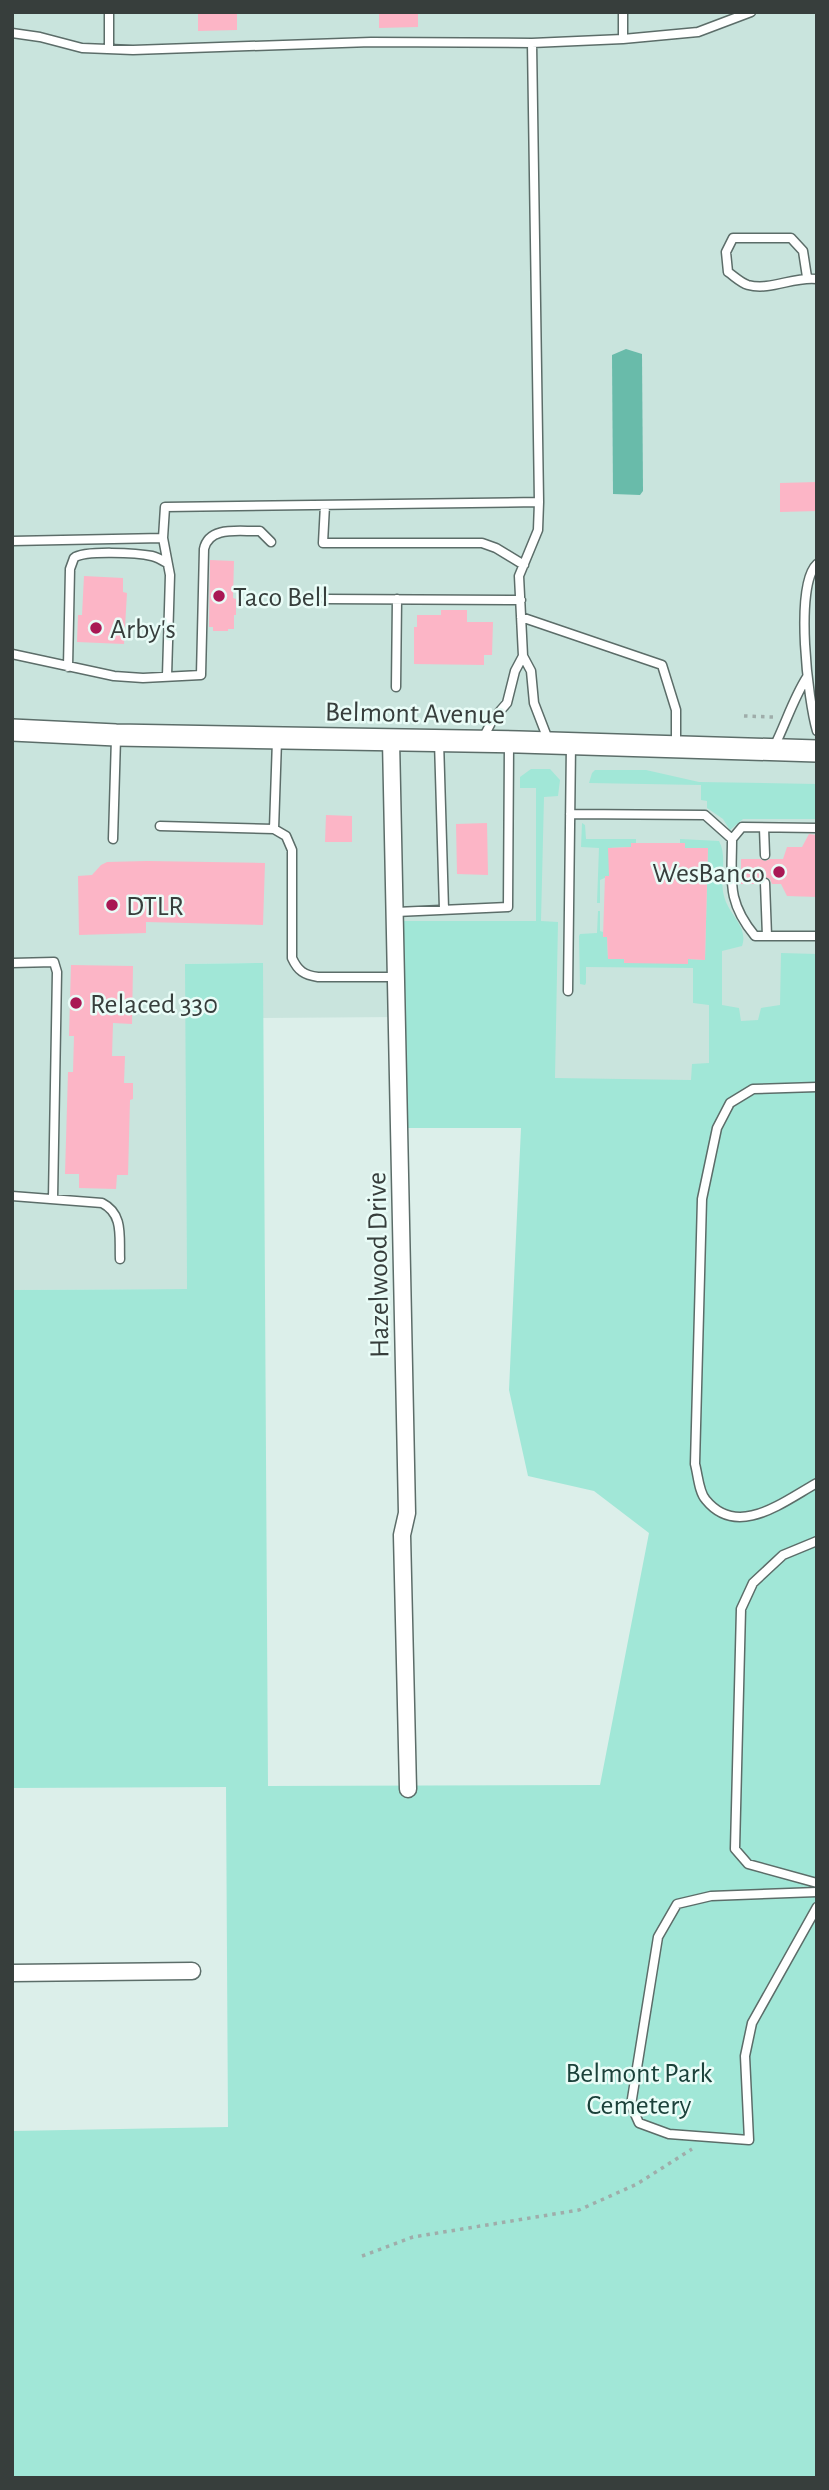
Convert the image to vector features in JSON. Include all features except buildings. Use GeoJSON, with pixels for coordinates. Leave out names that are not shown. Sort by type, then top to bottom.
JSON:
{"type":"FeatureCollection","features":[{"type":"Feature","properties":{"kind":"main road","name":"Belmont Avenue"},"geometry":{"type":"LineString","coordinates":[[12,730],[116,735],[481,741],[817,751]]}},
{"type":"Feature","properties":{"kind":"street","name":"Hazelwood Drive"},"geometry":{"type":"LineString","coordinates":[[391,740],[407,1513],[402,1535],[408,1789]]}},
{"type":"Feature","properties":{"kind":"street"},"geometry":{"type":"LineString","coordinates":[[12,1973],[192,1971]]}},
{"type":"Feature","properties":{"kind":"lane"},"geometry":{"type":"LineString","coordinates":[[109,12],[109,49]]}},
{"type":"Feature","properties":{"kind":"lane"},"geometry":{"type":"LineString","coordinates":[[623,12],[623,38]]}},
{"type":"Feature","properties":{"kind":"lane"},"geometry":{"type":"LineString","coordinates":[[13,34],[40,37],[82,48],[109,49],[371,42],[532,43],[698,32],[751,12]]}},
{"type":"Feature","properties":{"kind":"lane"},"geometry":{"type":"LineString","coordinates":[[532,43],[539,502],[538,530],[519,576],[523,656],[531,671],[534,703],[560,744],[570,814],[568,991]]}},
{"type":"Feature","properties":{"kind":"lane"},"geometry":{"type":"LineString","coordinates":[[807,277],[803,251],[791,238],[733,239],[726,251],[728,272],[747,285],[780,285],[807,277],[817,279]]}},
{"type":"Feature","properties":{"kind":"lane"},"geometry":{"type":"LineString","coordinates":[[167,676],[170,575],[163,538],[165,507],[539,502]]}},
{"type":"Feature","properties":{"kind":"lane"},"geometry":{"type":"LineString","coordinates":[[325,505],[323,543],[482,543],[524,565]]}},
{"type":"Feature","properties":{"kind":"lane"},"geometry":{"type":"LineString","coordinates":[[12,654],[114,676],[201,675],[206,540],[215,533],[260,531],[271,542]]}},
{"type":"Feature","properties":{"kind":"lane"},"geometry":{"type":"LineString","coordinates":[[12,541],[163,538]]}},
{"type":"Feature","properties":{"kind":"lane"},"geometry":{"type":"LineString","coordinates":[[68,667],[69,569],[74,558],[83,554],[138,555],[152,556],[167,563]]}},
{"type":"Feature","properties":{"kind":"lane"},"geometry":{"type":"LineString","coordinates":[[817,564],[808,575],[806,586],[812,677],[811,713],[817,731]]}},
{"type":"Feature","properties":{"kind":"lane"},"geometry":{"type":"LineString","coordinates":[[325,598],[521,600]]}},
{"type":"Feature","properties":{"kind":"lane"},"geometry":{"type":"LineString","coordinates":[[396,687],[397,599]]}},
{"type":"Feature","properties":{"kind":"lane"},"geometry":{"type":"LineString","coordinates":[[521,617],[662,665],[676,710],[676,747]]}},
{"type":"Feature","properties":{"kind":"lane"},"geometry":{"type":"LineString","coordinates":[[481,741],[493,719],[507,703],[515,671],[523,656]]}},
{"type":"Feature","properties":{"kind":"lane"},"geometry":{"type":"LineString","coordinates":[[773,750],[791,713],[794,697],[812,677]]}},
{"type":"Feature","properties":{"kind":"lane"},"geometry":{"type":"LineString","coordinates":[[113,839],[116,735]]}},
{"type":"Feature","properties":{"kind":"lane"},"geometry":{"type":"LineString","coordinates":[[274,829],[277,738]]}},
{"type":"Feature","properties":{"kind":"lane"},"geometry":{"type":"LineString","coordinates":[[439,741],[444,909]]}},
{"type":"Feature","properties":{"kind":"lane"},"geometry":{"type":"LineString","coordinates":[[396,912],[508,907],[510,742]]}},
{"type":"Feature","properties":{"kind":"lane"},"geometry":{"type":"LineString","coordinates":[[570,814],[705,815],[732,839]]}},
{"type":"Feature","properties":{"kind":"lane"},"geometry":{"type":"LineString","coordinates":[[160,826],[274,829],[286,836],[292,849],[292,958],[297,969],[306,975],[318,977],[398,977]]}},
{"type":"Feature","properties":{"kind":"lane"},"geometry":{"type":"LineString","coordinates":[[817,828],[742,827],[732,839],[733,900],[755,936],[817,936]]}},
{"type":"Feature","properties":{"kind":"lane"},"geometry":{"type":"LineString","coordinates":[[764,828],[765,855]]}},
{"type":"Feature","properties":{"kind":"lane"},"geometry":{"type":"LineString","coordinates":[[765,883],[767,936]]}},
{"type":"Feature","properties":{"kind":"lane"},"geometry":{"type":"LineString","coordinates":[[12,963],[54,962],[57,972],[53,1199]]}},
{"type":"Feature","properties":{"kind":"lane"},"geometry":{"type":"LineString","coordinates":[[817,1087],[753,1089],[730,1103],[717,1128],[702,1199],[695,1464],[704,1499],[727,1517],[755,1516],[817,1483]]}},
{"type":"Feature","properties":{"kind":"lane"},"geometry":{"type":"LineString","coordinates":[[12,1196],[102,1203],[111,1208],[118,1216],[120,1259]]}},
{"type":"Feature","properties":{"kind":"lane"},"geometry":{"type":"LineString","coordinates":[[817,1541],[783,1555],[752,1583],[741,1609],[735,1849],[748,1864],[817,1883]]}},
{"type":"Feature","properties":{"kind":"lane"},"geometry":{"type":"LineString","coordinates":[[817,1892],[711,1896],[677,1904],[658,1937],[631,2105],[639,2123],[669,2134],[749,2140],[745,2056],[752,2022],[817,1907]]}},
{"type":"Feature","properties":{"kind":"path"},"geometry":{"type":"LineString","coordinates":[[362,2256],[413,2237],[579,2210],[637,2183],[710,2137]]}},
{"type":"Feature","properties":{"kind":"shaded area"},"geometry":{"type":"Polygon","coordinates":[[[12,12],[817,12],[817,954],[788,954],[787,1032],[714,1089],[557,1128],[398,1017],[263,1018],[263,963],[186,964],[187,1289],[12,1290],[12,12]]]}},
{"type":"Feature","properties":{"kind":"shaded area"},"geometry":{"type":"Polygon","coordinates":[[[626,349],[642,354],[643,491],[640,495],[613,494],[612,355],[626,349]]]}},
{"type":"Feature","properties":{"kind":"green space","name":"Belmont Park Cemetery"},"geometry":{"type":"Polygon","coordinates":[[[531,769],[550,769],[560,780],[558,796],[544,797],[541,921],[558,922],[555,1078],[691,1080],[692,1064],[709,1063],[709,1005],[693,1003],[693,968],[586,967],[586,983],[580,984],[579,936],[597,933],[598,911],[600,931],[603,932],[603,937],[607,937],[608,959],[624,959],[624,963],[688,963],[688,959],[705,960],[708,848],[685,848],[680,839],[719,841],[722,848],[724,896],[743,933],[743,939],[742,946],[722,951],[722,1005],[739,1008],[741,1021],[758,1020],[761,1008],[780,1005],[781,953],[817,954],[817,2478],[12,2478],[12,2131],[228,2127],[226,1787],[12,1788],[12,1290],[187,1289],[185,964],[263,963],[268,1786],[600,1785],[649,1533],[594,1491],[528,1476],[509,1390],[521,1128],[400,1128],[402,921],[536,921],[536,788],[520,788],[520,777],[531,769]]]}},
{"type":"Feature","properties":{"kind":"green space"},"geometry":{"type":"Polygon","coordinates":[[[595,770],[646,770],[699,782],[817,784],[817,819],[743,819],[730,830],[723,819],[707,808],[707,801],[701,800],[701,785],[589,783],[595,770]]]}},
{"type":"Feature","properties":{"kind":"green space"},"geometry":{"type":"Polygon","coordinates":[[[582,823],[585,825],[586,839],[636,839],[636,843],[631,843],[631,847],[609,848],[609,876],[600,880],[600,903],[597,903],[599,848],[581,847],[582,823]]]}},
{"type":"Feature","properties":{"kind":"place","name":"Taco Bell"},"geometry":{"type":"Point","coordinates":[219,596]}},
{"type":"Feature","properties":{"kind":"place","name":"Arby's"},"geometry":{"type":"Point","coordinates":[96,628]}},
{"type":"Feature","properties":{"kind":"place","name":"WesBanco"},"geometry":{"type":"Point","coordinates":[779,872]}},
{"type":"Feature","properties":{"kind":"place","name":"DTLR"},"geometry":{"type":"Point","coordinates":[112,905]}},
{"type":"Feature","properties":{"kind":"place","name":"Relaced 330"},"geometry":{"type":"Point","coordinates":[76,1003]}}]}
